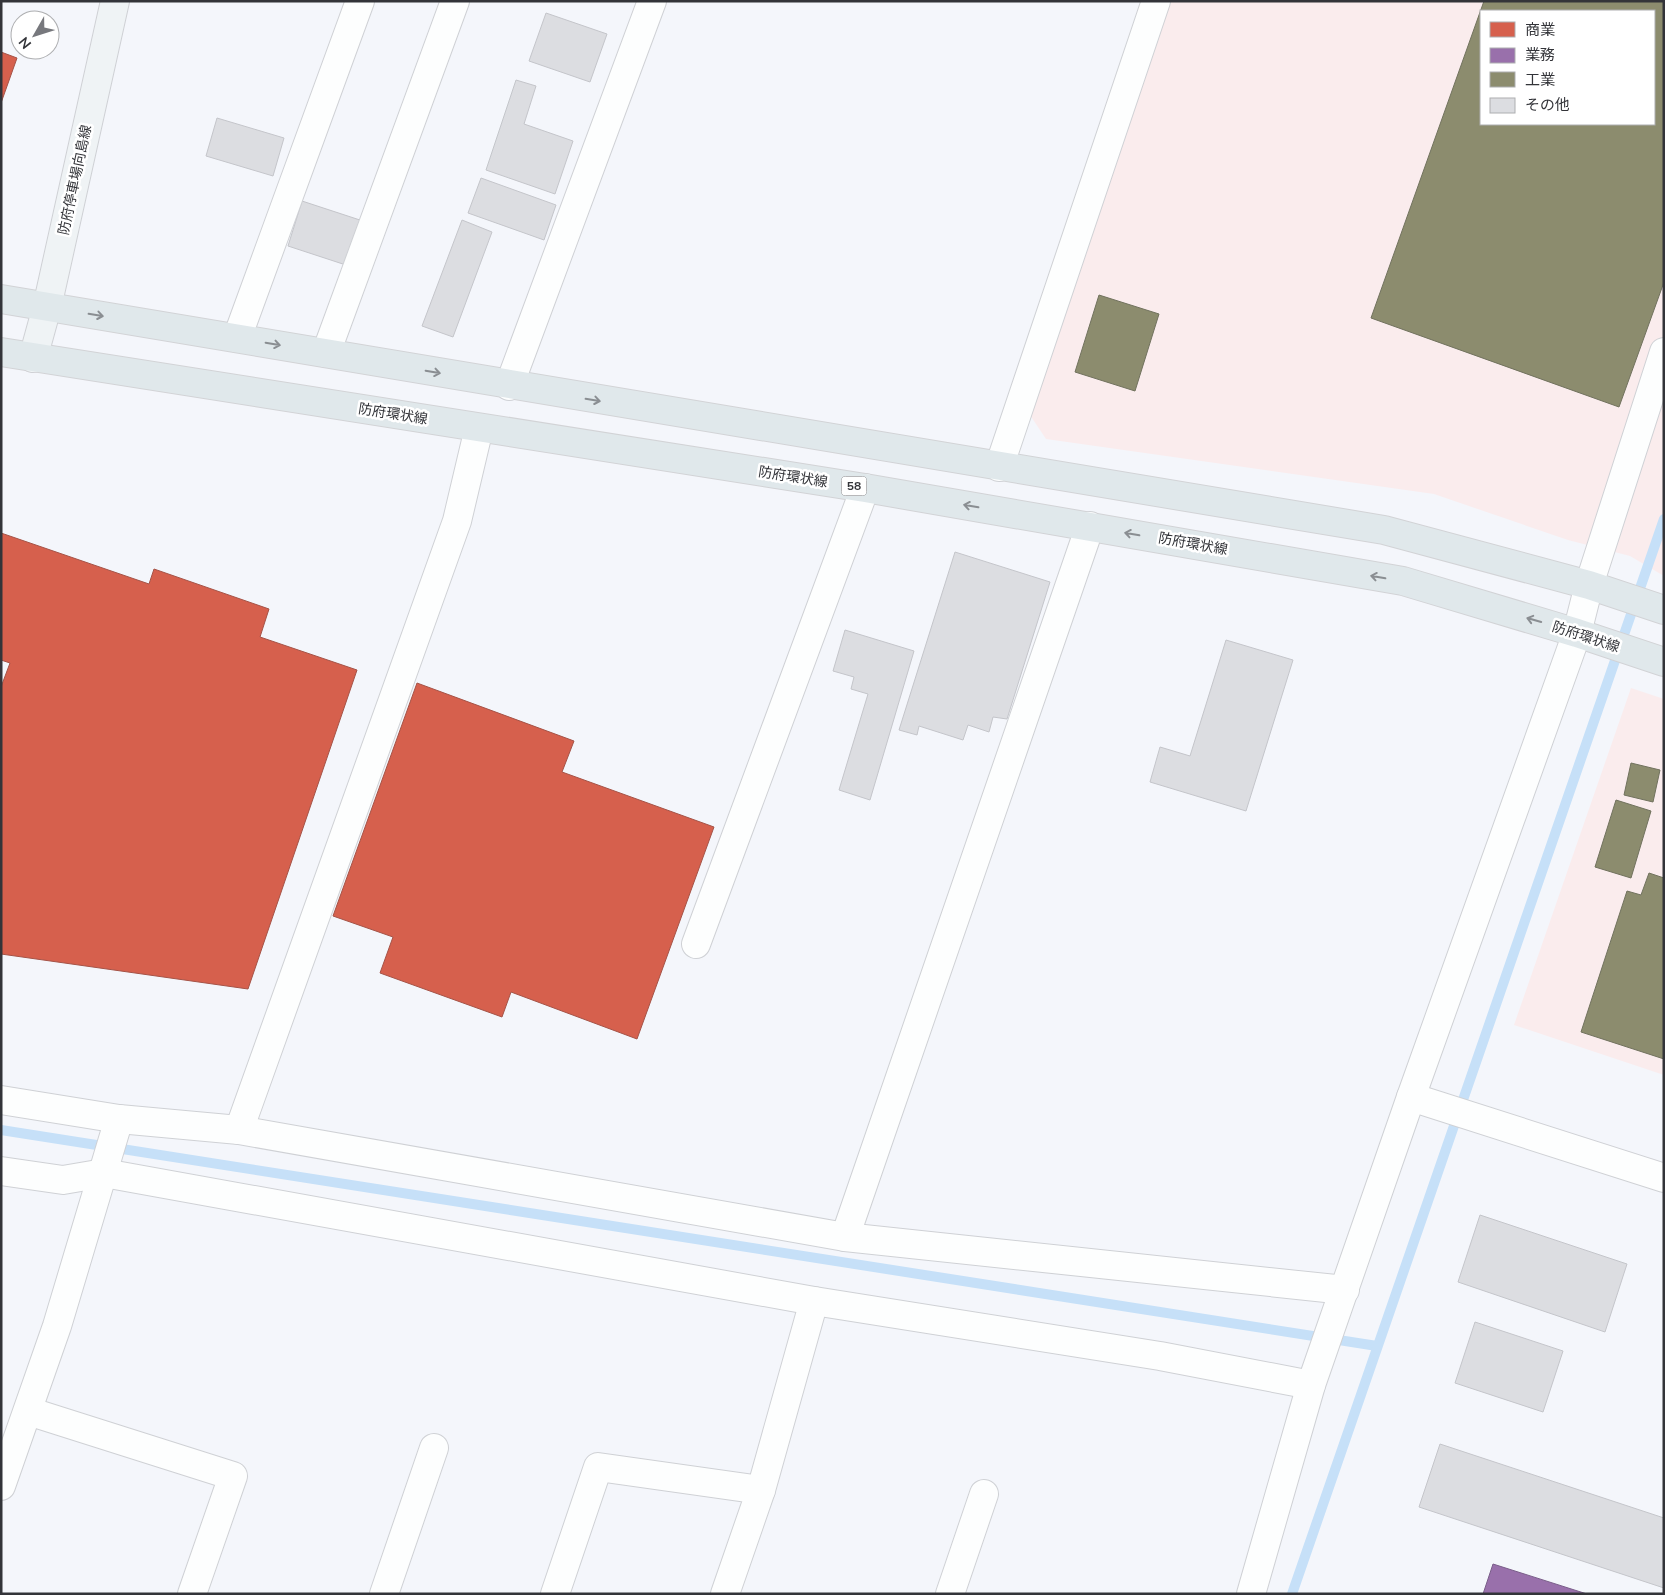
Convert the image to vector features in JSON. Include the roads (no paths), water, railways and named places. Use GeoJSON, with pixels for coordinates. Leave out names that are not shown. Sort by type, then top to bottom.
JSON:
{"type":"FeatureCollection","features":[{"type":"Feature","properties":{"kind":"main road","name":"防府停車場向島線"},"geometry":{"type":"LineString","coordinates":[[33,358],[48,307],[115,1]]}},
{"type":"Feature","properties":{"kind":"main road"},"geometry":{"type":"LineString","coordinates":[[1,299],[999,468],[1384,530],[1589,585],[1664,610]]}},
{"type":"Feature","properties":{"kind":"main road","name":"防府環状線"},"geometry":{"type":"LineString","coordinates":[[1,352],[865,488],[1404,581],[1577,633],[1664,662]]}},
{"type":"Feature","properties":{"kind":"street"},"geometry":{"type":"LineString","coordinates":[[237,338],[360,1]]}},
{"type":"Feature","properties":{"kind":"street"},"geometry":{"type":"LineString","coordinates":[[326,354],[455,1]]}},
{"type":"Feature","properties":{"kind":"street"},"geometry":{"type":"LineString","coordinates":[[509,386],[652,1]]}},
{"type":"Feature","properties":{"kind":"street"},"geometry":{"type":"LineString","coordinates":[[999,468],[1156,1]]}},
{"type":"Feature","properties":{"kind":"street"},"geometry":{"type":"LineString","coordinates":[[1251,1594],[1312,1385],[1411,1097],[1577,633],[1589,585],[1664,352]]}},
{"type":"Feature","properties":{"kind":"street"},"geometry":{"type":"LineString","coordinates":[[239,1130],[457,521],[479,428]]}},
{"type":"Feature","properties":{"kind":"street"},"geometry":{"type":"LineString","coordinates":[[696,944],[865,488]]}},
{"type":"Feature","properties":{"kind":"street"},"geometry":{"type":"LineString","coordinates":[[845,1237],[1090,526]]}},
{"type":"Feature","properties":{"kind":"street"},"geometry":{"type":"LineString","coordinates":[[1411,1097],[1664,1178]]}},
{"type":"Feature","properties":{"kind":"street"},"geometry":{"type":"LineString","coordinates":[[1,1100],[119,1119],[239,1130],[845,1237],[1345,1290]]}},
{"type":"Feature","properties":{"kind":"street"},"geometry":{"type":"LineString","coordinates":[[1,1486],[57,1326],[119,1119]]}},
{"type":"Feature","properties":{"kind":"street"},"geometry":{"type":"LineString","coordinates":[[1,1171],[63,1180],[104,1173],[814,1301],[1160,1356],[1312,1385]]}},
{"type":"Feature","properties":{"kind":"street"},"geometry":{"type":"LineString","coordinates":[[725,1594],[761,1490],[814,1301]]}},
{"type":"Feature","properties":{"kind":"street"},"geometry":{"type":"LineString","coordinates":[[28,1411],[233,1476],[192,1594]]}},
{"type":"Feature","properties":{"kind":"street"},"geometry":{"type":"LineString","coordinates":[[384,1594],[434,1448]]}},
{"type":"Feature","properties":{"kind":"street"},"geometry":{"type":"LineString","coordinates":[[555,1594],[598,1467],[761,1490]]}},
{"type":"Feature","properties":{"kind":"street"},"geometry":{"type":"LineString","coordinates":[[950,1594],[984,1494]]}},
{"type":"Feature","properties":{"kind":"waterway"},"geometry":{"type":"LineString","coordinates":[[1292,1594],[1664,519]]}},
{"type":"Feature","properties":{"kind":"waterway"},"geometry":{"type":"LineString","coordinates":[[1,1130],[1377,1346]]}}]}
